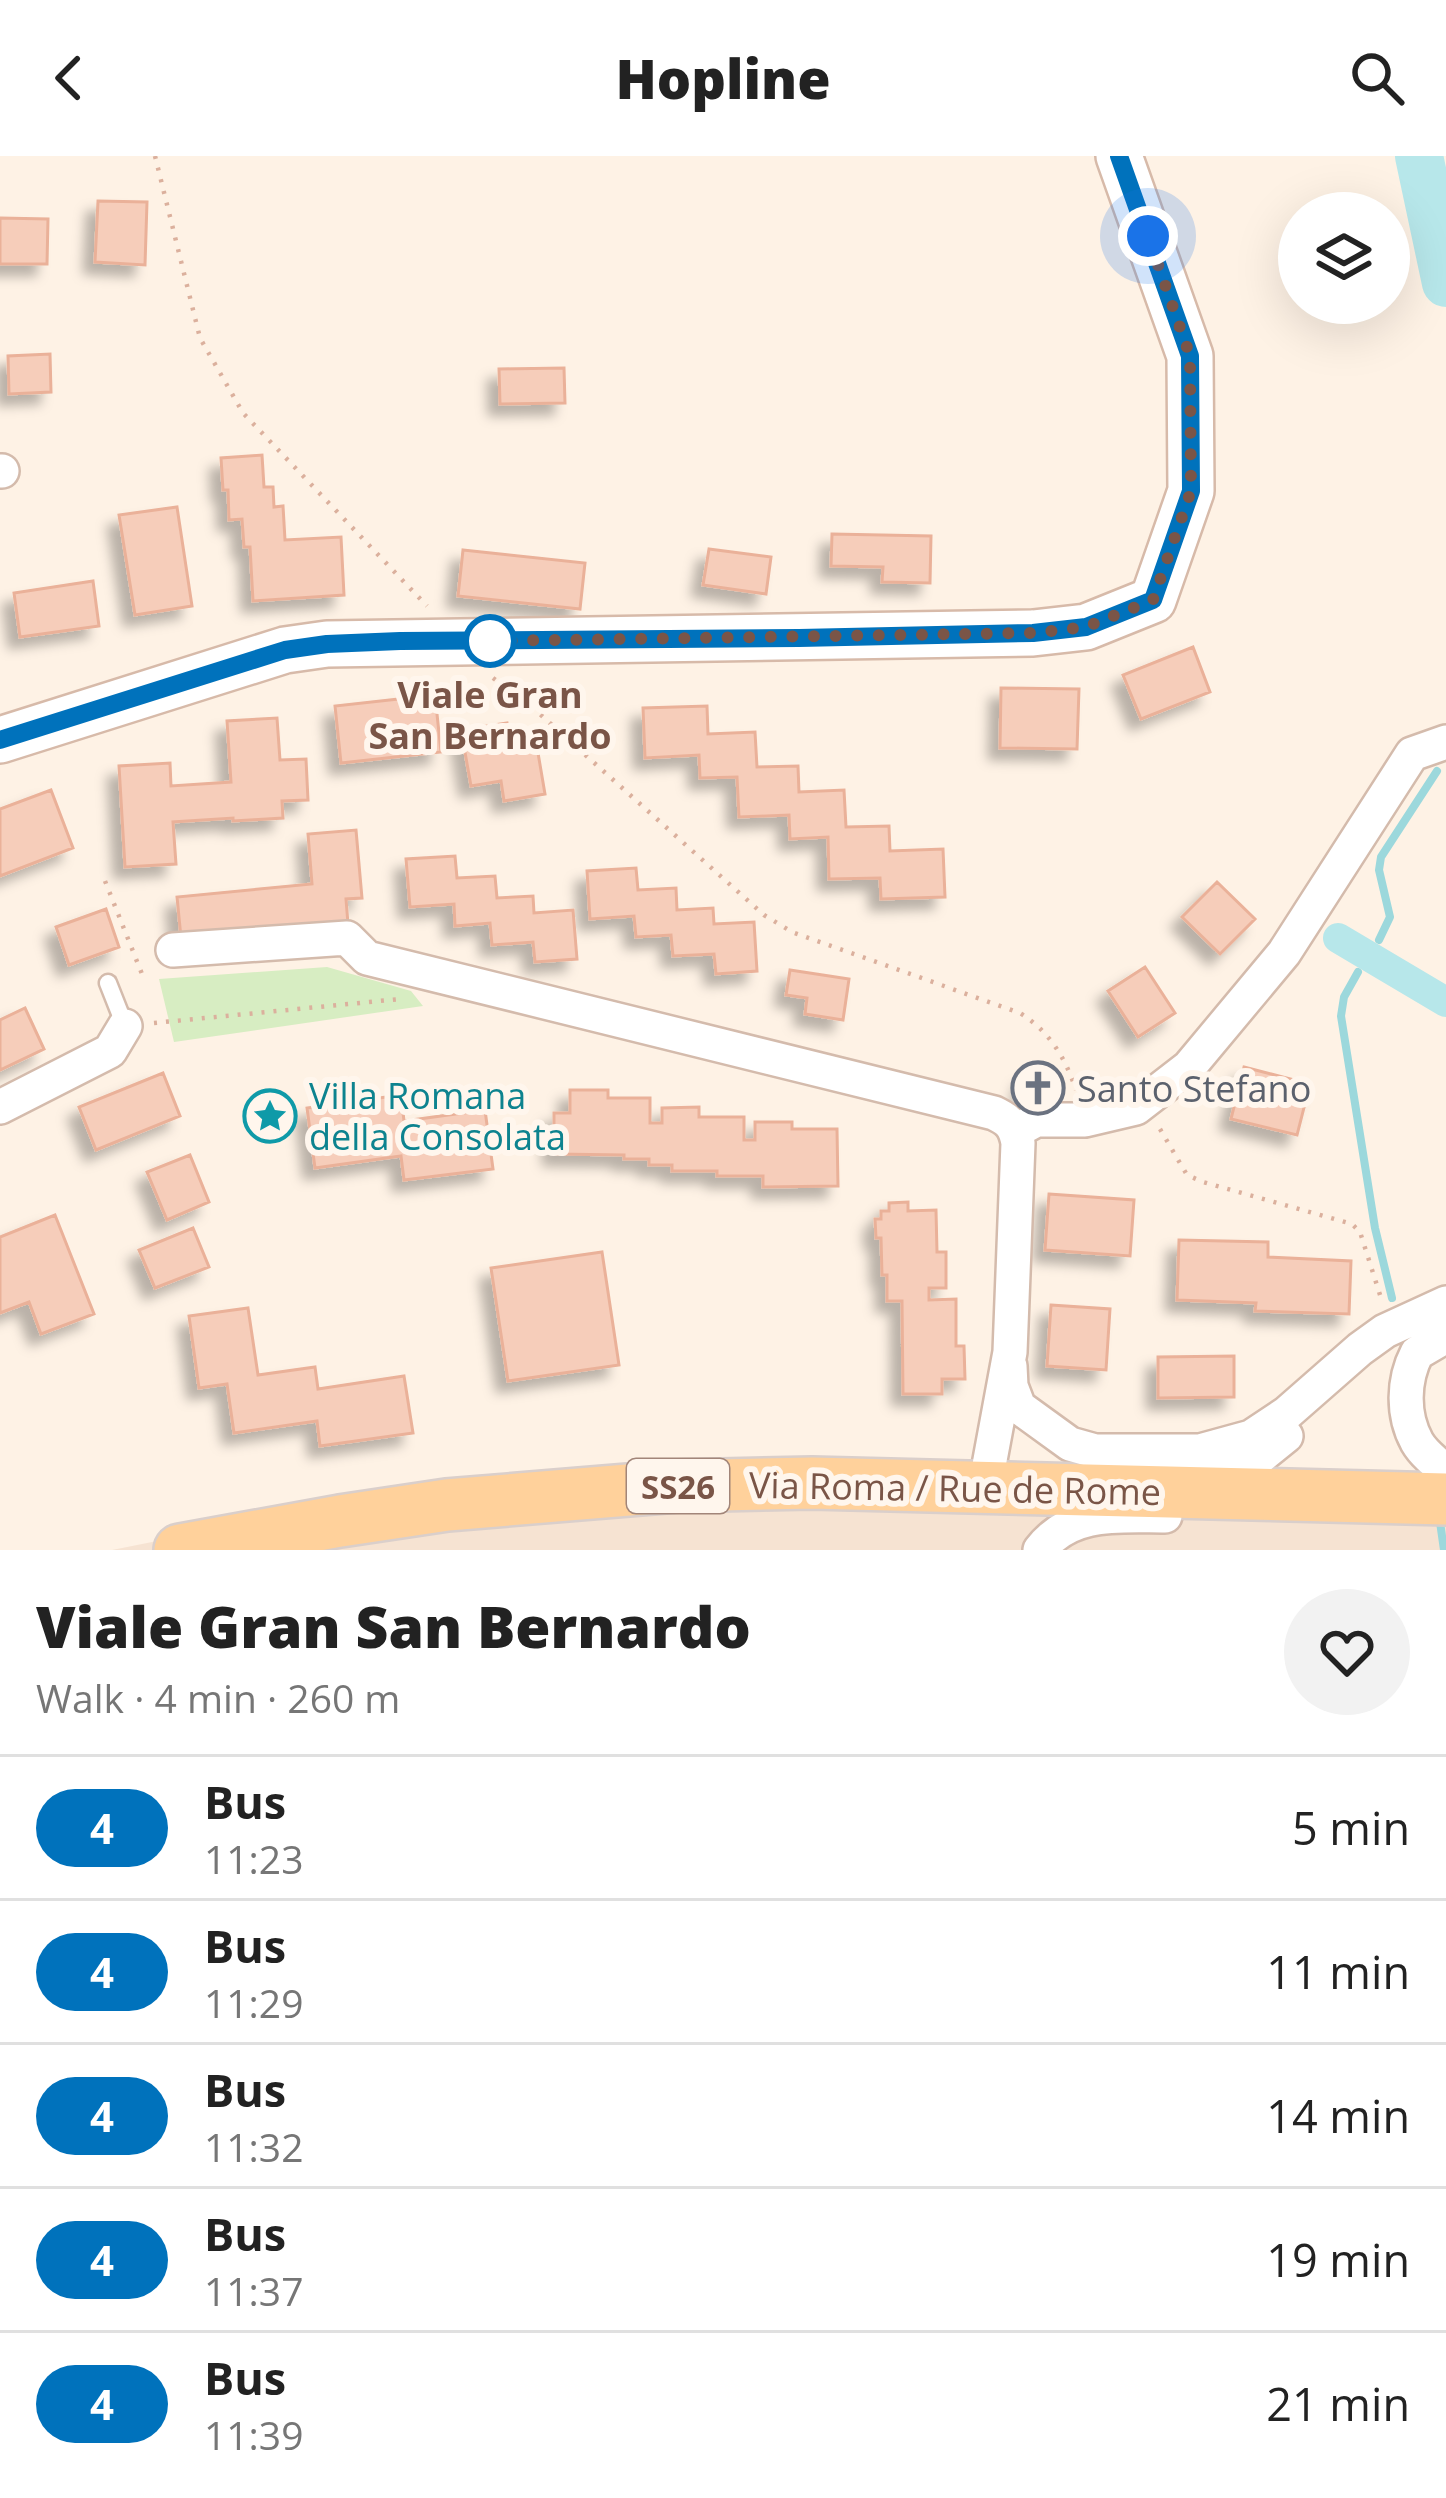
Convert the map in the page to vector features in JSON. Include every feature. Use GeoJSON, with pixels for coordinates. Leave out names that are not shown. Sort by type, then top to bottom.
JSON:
{"type":"FeatureCollection","features":[{"type":"Feature","properties":{"kind":"main road"},"geometry":{"type":"LineString","coordinates":[[0,740],[285,650],[327,644],[1033,633],[1086,627],[1153,600],[1191,491],[1190,356],[1119,156]]}},
{"type":"Feature","properties":{"kind":"main road","name":"Via Roma / Rue de Rome"},"geometry":{"type":"LineString","coordinates":[[180,1550],[340,1521],[542,1495],[677,1486],[1442,1493]]}},
{"type":"Feature","properties":{"kind":"street"},"geometry":{"type":"LineString","coordinates":[[1016,1131],[1036,1120],[1114,1115],[1144,1102],[1189,1067],[1284,953],[1412,754],[1446,742]]}},
{"type":"Feature","properties":{"kind":"street"},"geometry":{"type":"LineString","coordinates":[[173,950],[346,938],[367,958],[1010,1120],[1018,1143],[1011,1386],[1019,1407],[1070,1444],[1095,1451],[1199,1450],[1251,1436],[1287,1413],[1385,1331],[1446,1305]]}},
{"type":"Feature","properties":{"kind":"street"},"geometry":{"type":"LineString","coordinates":[[0,1107],[110,1051],[125,1026]]}},
{"type":"Feature","properties":{"kind":"street"},"geometry":{"type":"LineString","coordinates":[[1360,1348],[1446,1305]]}},
{"type":"Feature","properties":{"kind":"street"},"geometry":{"type":"LineString","coordinates":[[1398,1325],[1434,1330],[1446,1322]]}},
{"type":"Feature","properties":{"kind":"street"},"geometry":{"type":"LineString","coordinates":[[1180,1492],[1260,1456],[1398,1325]]}},
{"type":"Feature","properties":{"kind":"street"},"geometry":{"type":"LineString","coordinates":[[1442,1493],[1416,1441],[1406,1400],[1417,1353],[1446,1336]]}},
{"type":"Feature","properties":{"kind":"street"},"geometry":{"type":"LineString","coordinates":[[985,1486],[1010,1352]]}},
{"type":"Feature","properties":{"kind":"street"},"geometry":{"type":"LineString","coordinates":[[1040,1550],[1063,1528],[1087,1518],[1227,1515],[1294,1494]]}},
{"type":"Feature","properties":{"kind":"lane"},"geometry":{"type":"LineString","coordinates":[[108,983],[125,1026]]}},
{"type":"Feature","properties":{"kind":"path"},"geometry":{"type":"LineString","coordinates":[[155,156],[200,338],[243,413],[445,625],[447,641]]}},
{"type":"Feature","properties":{"kind":"path"},"geometry":{"type":"LineString","coordinates":[[484,671],[532,708],[764,915],[792,932],[1020,1013],[1042,1027],[1071,1076],[1085,1120]]}},
{"type":"Feature","properties":{"kind":"path"},"geometry":{"type":"LineString","coordinates":[[105,881],[142,974]]}},
{"type":"Feature","properties":{"kind":"path"},"geometry":{"type":"LineString","coordinates":[[125,1026],[402,999]]}},
{"type":"Feature","properties":{"kind":"path"},"geometry":{"type":"LineString","coordinates":[[1144,1102],[1187,1175],[1352,1224],[1360,1232],[1398,1325]]}},
{"type":"Feature","properties":{"kind":"shaded area"},"geometry":{"type":"Polygon","coordinates":[[[753,1468],[1446,1473],[1446,1550],[112,1550],[373,1498],[753,1468]]]}},
{"type":"Feature","properties":{"kind":"green space"},"geometry":{"type":"Polygon","coordinates":[[[327,967],[411,991],[423,1006],[174,1042],[159,979],[327,967]]]}},
{"type":"Feature","properties":{"kind":"building"},"geometry":{"type":"Polygon","coordinates":[[[98,201],[147,202],[145,265],[95,262],[98,201]]]}},
{"type":"Feature","properties":{"kind":"building"},"geometry":{"type":"Polygon","coordinates":[[[0,218],[48,219],[47,264],[0,264],[0,218]]]}},
{"type":"Feature","properties":{"kind":"building"},"geometry":{"type":"Polygon","coordinates":[[[50,354],[51,392],[9,394],[8,356],[50,354]]]}},
{"type":"Feature","properties":{"kind":"building"},"geometry":{"type":"Polygon","coordinates":[[[564,368],[565,403],[500,404],[499,369],[564,368]]]}},
{"type":"Feature","properties":{"kind":"building"},"geometry":{"type":"Polygon","coordinates":[[[262,455],[264,487],[273,487],[274,507],[283,506],[285,540],[341,537],[344,595],[253,601],[250,547],[244,547],[242,519],[229,520],[221,458],[262,455]]]}},
{"type":"Feature","properties":{"kind":"building"},"geometry":{"type":"Polygon","coordinates":[[[177,507],[192,606],[135,615],[119,515],[177,507]]]}},
{"type":"Feature","properties":{"kind":"building"},"geometry":{"type":"Polygon","coordinates":[[[832,534],[931,536],[930,583],[882,582],[883,567],[831,566],[832,534]]]}},
{"type":"Feature","properties":{"kind":"building"},"geometry":{"type":"Polygon","coordinates":[[[709,549],[771,557],[766,594],[703,585],[709,549]]]}},
{"type":"Feature","properties":{"kind":"building"},"geometry":{"type":"Polygon","coordinates":[[[463,550],[585,563],[580,609],[458,596],[463,550]]]}},
{"type":"Feature","properties":{"kind":"building"},"geometry":{"type":"Polygon","coordinates":[[[93,581],[99,626],[20,637],[14,593],[93,581]]]}},
{"type":"Feature","properties":{"kind":"building"},"geometry":{"type":"Polygon","coordinates":[[[1193,647],[1210,692],[1141,719],[1123,675],[1193,647]]]}},
{"type":"Feature","properties":{"kind":"building"},"geometry":{"type":"Polygon","coordinates":[[[1001,688],[1079,689],[1077,749],[1000,748],[1001,688]]]}},
{"type":"Feature","properties":{"kind":"building"},"geometry":{"type":"Polygon","coordinates":[[[435,695],[441,752],[341,763],[335,706],[435,695]]]}},
{"type":"Feature","properties":{"kind":"building"},"geometry":{"type":"Polygon","coordinates":[[[707,706],[708,734],[755,732],[757,767],[798,766],[799,792],[844,790],[846,827],[889,826],[890,851],[943,849],[945,897],[881,899],[880,878],[829,879],[828,837],[790,839],[789,815],[739,817],[737,777],[700,778],[699,755],[645,758],[643,708],[707,706]]]}},
{"type":"Feature","properties":{"kind":"building"},"geometry":{"type":"Polygon","coordinates":[[[277,718],[280,760],[306,759],[308,800],[282,801],[283,818],[173,822],[176,864],[125,867],[119,766],[170,763],[171,786],[231,782],[227,721],[277,718]]]}},
{"type":"Feature","properties":{"kind":"building"},"geometry":{"type":"Polygon","coordinates":[[[507,723],[511,751],[537,747],[545,794],[504,801],[501,781],[471,786],[461,730],[507,723]]]}},
{"type":"Feature","properties":{"kind":"building"},"geometry":{"type":"Polygon","coordinates":[[[51,790],[73,848],[0,876],[0,809],[51,790]]]}},
{"type":"Feature","properties":{"kind":"building"},"geometry":{"type":"Polygon","coordinates":[[[356,830],[362,898],[346,899],[348,924],[181,938],[177,897],[312,884],[308,834],[356,830]]]}},
{"type":"Feature","properties":{"kind":"building"},"geometry":{"type":"Polygon","coordinates":[[[455,856],[457,878],[495,876],[497,898],[533,896],[534,913],[573,910],[577,959],[535,962],[533,942],[492,945],[490,923],[455,926],[454,904],[410,907],[406,859],[455,856]]]}},
{"type":"Feature","properties":{"kind":"building"},"geometry":{"type":"Polygon","coordinates":[[[636,868],[638,890],[676,888],[677,910],[713,908],[714,924],[754,922],[757,971],[716,974],[714,954],[673,956],[671,935],[636,937],[634,916],[590,919],[587,871],[636,868]]]}},
{"type":"Feature","properties":{"kind":"building"},"geometry":{"type":"Polygon","coordinates":[[[1217,882],[1255,919],[1220,954],[1182,917],[1217,882]]]}},
{"type":"Feature","properties":{"kind":"building"},"geometry":{"type":"Polygon","coordinates":[[[106,909],[119,947],[69,965],[56,927],[106,909]]]}},
{"type":"Feature","properties":{"kind":"building"},"geometry":{"type":"Polygon","coordinates":[[[1145,967],[1175,1013],[1138,1037],[1108,991],[1145,967]]]}},
{"type":"Feature","properties":{"kind":"building"},"geometry":{"type":"Polygon","coordinates":[[[790,970],[849,979],[843,1020],[805,1014],[807,998],[786,995],[790,970]]]}},
{"type":"Feature","properties":{"kind":"building"},"geometry":{"type":"Polygon","coordinates":[[[25,1008],[44,1049],[0,1070],[0,1020],[25,1008]]]}},
{"type":"Feature","properties":{"kind":"building"},"geometry":{"type":"Polygon","coordinates":[[[1244,1067],[1310,1084],[1297,1135],[1231,1119],[1244,1067]]]}},
{"type":"Feature","properties":{"kind":"building"},"geometry":{"type":"Polygon","coordinates":[[[163,1073],[180,1116],[96,1150],[79,1107],[163,1073]]]}},
{"type":"Feature","properties":{"kind":"building","name":"Santo Stefano"},"geometry":{"type":"Polygon","coordinates":[[[1026,1075],[1053,1083],[1049,1101],[1022,1093],[1026,1075]]]}},
{"type":"Feature","properties":{"kind":"building"},"geometry":{"type":"Polygon","coordinates":[[[570,1090],[608,1090],[608,1098],[650,1098],[650,1123],[662,1123],[662,1108],[699,1107],[699,1117],[744,1117],[744,1140],[755,1140],[755,1122],[792,1122],[792,1129],[837,1129],[838,1186],[763,1187],[763,1176],[672,1171],[672,1165],[649,1165],[649,1159],[624,1159],[624,1155],[554,1154],[554,1113],[570,1113],[570,1090]]]}},
{"type":"Feature","properties":{"kind":"building"},"geometry":{"type":"Polygon","coordinates":[[[401,1095],[404,1121],[485,1110],[493,1169],[404,1180],[401,1156],[315,1168],[307,1108],[401,1095]]]}},
{"type":"Feature","properties":{"kind":"building"},"geometry":{"type":"Polygon","coordinates":[[[190,1155],[209,1202],[167,1220],[147,1172],[190,1155]]]}},
{"type":"Feature","properties":{"kind":"building"},"geometry":{"type":"Polygon","coordinates":[[[1049,1194],[1134,1200],[1130,1256],[1045,1250],[1049,1194]]]}},
{"type":"Feature","properties":{"kind":"building"},"geometry":{"type":"Polygon","coordinates":[[[908,1202],[908,1211],[936,1210],[937,1252],[946,1252],[946,1288],[929,1288],[929,1300],[956,1299],[956,1346],[964,1346],[965,1379],[942,1379],[942,1394],[903,1394],[902,1301],[887,1301],[887,1275],[882,1275],[875,1219],[881,1219],[881,1211],[889,1211],[889,1203],[908,1202]]]}},
{"type":"Feature","properties":{"kind":"building"},"geometry":{"type":"Polygon","coordinates":[[[55,1215],[94,1314],[41,1334],[29,1302],[0,1313],[0,1237],[55,1215]]]}},
{"type":"Feature","properties":{"kind":"building"},"geometry":{"type":"Polygon","coordinates":[[[193,1228],[209,1267],[155,1288],[139,1250],[193,1228]]]}},
{"type":"Feature","properties":{"kind":"building"},"geometry":{"type":"Polygon","coordinates":[[[1179,1240],[1268,1242],[1268,1257],[1351,1261],[1349,1314],[1255,1311],[1256,1303],[1177,1300],[1179,1240]]]}},
{"type":"Feature","properties":{"kind":"building"},"geometry":{"type":"Polygon","coordinates":[[[602,1252],[619,1365],[508,1381],[491,1268],[602,1252]]]}},
{"type":"Feature","properties":{"kind":"building"},"geometry":{"type":"Polygon","coordinates":[[[1051,1305],[1110,1309],[1106,1370],[1047,1366],[1051,1305]]]}},
{"type":"Feature","properties":{"kind":"building"},"geometry":{"type":"Polygon","coordinates":[[[248,1308],[258,1375],[315,1367],[318,1389],[404,1376],[413,1433],[320,1446],[317,1421],[234,1433],[227,1384],[199,1388],[189,1316],[248,1308]]]}},
{"type":"Feature","properties":{"kind":"building"},"geometry":{"type":"Polygon","coordinates":[[[1234,1356],[1234,1397],[1158,1398],[1158,1357],[1234,1356]]]}},
{"type":"Feature","properties":{"kind":"waterway"},"geometry":{"type":"LineString","coordinates":[[1419,156],[1446,283]]}},
{"type":"Feature","properties":{"kind":"waterway"},"geometry":{"type":"LineString","coordinates":[[1379,940],[1390,917],[1379,870],[1381,857],[1437,771]]}},
{"type":"Feature","properties":{"kind":"waterway"},"geometry":{"type":"LineString","coordinates":[[1338,938],[1446,1002]]}},
{"type":"Feature","properties":{"kind":"waterway"},"geometry":{"type":"LineString","coordinates":[[1358,972],[1344,997],[1341,1016],[1375,1228],[1392,1298]]}},
{"type":"Feature","properties":{"kind":"waterway"},"geometry":{"type":"LineString","coordinates":[[1440,1522],[1444,1550]]}},
{"type":"Feature","properties":{"kind":"bus line","name":"4"},"geometry":{"type":"LineString","coordinates":[[0,740],[285,650],[327,644],[1033,633],[1086,627],[1153,600],[1191,491],[1190,356],[1119,156]]}},
{"type":"Feature","properties":{"kind":"place","name":"Viale Gran San Bernardo"},"geometry":{"type":"Point","coordinates":[490,641]}},
{"type":"Feature","properties":{"kind":"place","name":"Santo Stefano"},"geometry":{"type":"Point","coordinates":[1038,1088]}},
{"type":"Feature","properties":{"kind":"place","name":"Villa Romana della Consolata"},"geometry":{"type":"Point","coordinates":[270,1116]}},
{"type":"Feature","properties":{"kind":"route"},"geometry":{"type":"LineString","coordinates":[[490,641],[1033,633],[1086,627],[1153,600],[1191,491],[1190,356],[1148,236]]}}]}
